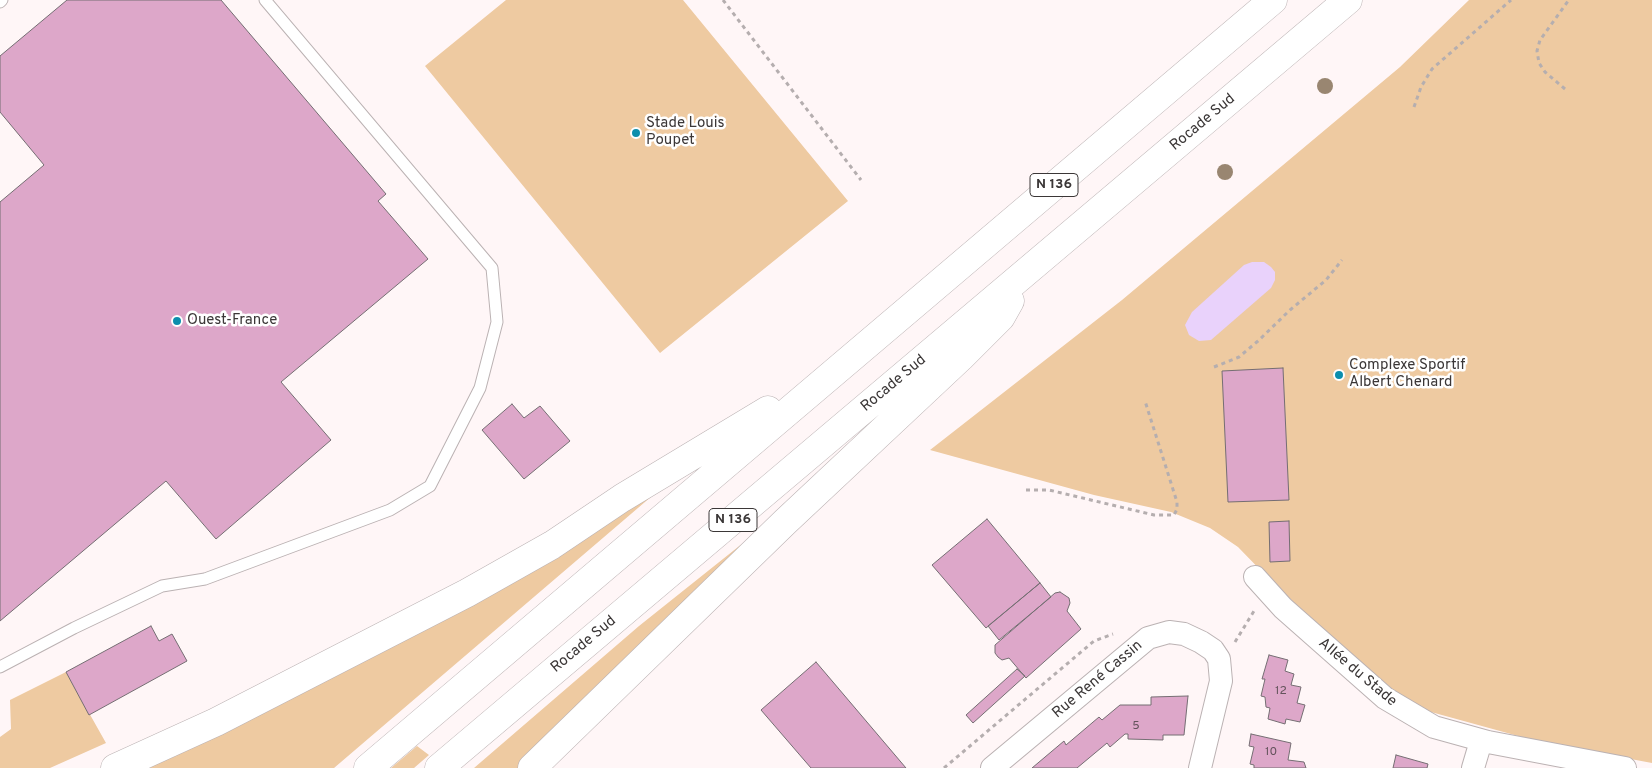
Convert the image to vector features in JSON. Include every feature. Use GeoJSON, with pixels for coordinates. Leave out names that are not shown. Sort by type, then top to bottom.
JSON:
{"type":"FeatureCollection","features":[{"type":"Feature","properties":{"kind":"highway","name":"N 136"},"geometry":{"type":"LineString","coordinates":[[368,768],[1272,0]]}},
{"type":"Feature","properties":{"kind":"highway","name":"Rocade Sud"},"geometry":{"type":"LineString","coordinates":[[439,768],[1348,0]]}},
{"type":"Feature","properties":{"kind":"highway"},"geometry":{"type":"LineString","coordinates":[[532,768],[799,509],[1001,317],[1027,272]]}},
{"type":"Feature","properties":{"kind":"highway"},"geometry":{"type":"LineString","coordinates":[[115,768],[224,717],[467,593],[552,546],[622,498],[836,370]]}},
{"type":"Feature","properties":{"kind":"street","name":"Allée du Stade"},"geometry":{"type":"LineString","coordinates":[[1261,584],[1333,654],[1385,698],[1434,726],[1481,741],[1625,768]]}},
{"type":"Feature","properties":{"kind":"street","name":"Rue René Cassin"},"geometry":{"type":"LineString","coordinates":[[992,768],[1148,638],[1169,632],[1184,634],[1201,642],[1213,650],[1220,659],[1221,681],[1200,768]]}},
{"type":"Feature","properties":{"kind":"street"},"geometry":{"type":"LineString","coordinates":[[1473,768],[1481,741]]}},
{"type":"Feature","properties":{"kind":"lane"},"geometry":{"type":"LineString","coordinates":[[0,667],[74,628],[162,586],[205,579],[390,510],[430,486],[480,388],[497,322],[492,268],[264,0]]}},
{"type":"Feature","properties":{"kind":"path"},"geometry":{"type":"LineString","coordinates":[[723,0],[860,180]]}},
{"type":"Feature","properties":{"kind":"path"},"geometry":{"type":"LineString","coordinates":[[1414,107],[1421,87],[1432,69],[1511,0]]}},
{"type":"Feature","properties":{"kind":"path"},"geometry":{"type":"LineString","coordinates":[[1565,89],[1545,72],[1539,63],[1537,51],[1540,40],[1568,1]]}},
{"type":"Feature","properties":{"kind":"path"},"geometry":{"type":"LineString","coordinates":[[1214,367],[1239,356],[1258,341],[1290,310],[1326,280],[1342,260]]}},
{"type":"Feature","properties":{"kind":"path"},"geometry":{"type":"LineString","coordinates":[[1026,490],[1049,490],[1154,515],[1174,515],[1177,509],[1177,502],[1145,401]]}},
{"type":"Feature","properties":{"kind":"path"},"geometry":{"type":"LineString","coordinates":[[1232,646],[1261,584]]}},
{"type":"Feature","properties":{"kind":"path"},"geometry":{"type":"LineString","coordinates":[[944,768],[1094,640],[1118,633]]}},
{"type":"Feature","properties":{"kind":"shaded area","name":"Stade Louis Poupet"},"geometry":{"type":"Polygon","coordinates":[[[506,0],[683,0],[848,201],[660,353],[425,66],[506,0]]]}},
{"type":"Feature","properties":{"kind":"shaded area","name":"Complexe Sportif Albert Chenard"},"geometry":{"type":"Polygon","coordinates":[[[1469,0],[1652,0],[1652,763],[1540,742],[1431,712],[1401,696],[1344,650],[1238,547],[1210,528],[1171,512],[1094,495],[930,450],[1122,300],[1400,67],[1469,0]]]}},
{"type":"Feature","properties":{"kind":"shaded area"},"geometry":{"type":"Polygon","coordinates":[[[1252,262],[1264,262],[1275,272],[1275,280],[1271,288],[1211,340],[1199,341],[1189,335],[1185,325],[1192,312],[1244,265],[1252,262]]]}},
{"type":"Feature","properties":{"kind":"shaded area"},"geometry":{"type":"Polygon","coordinates":[[[659,490],[334,768],[145,768],[659,490]]]}},
{"type":"Feature","properties":{"kind":"shaded area"},"geometry":{"type":"Polygon","coordinates":[[[743,543],[519,768],[474,768],[639,626],[743,543]]]}},
{"type":"Feature","properties":{"kind":"shaded area"},"geometry":{"type":"Polygon","coordinates":[[[66,672],[106,743],[50,768],[0,768],[0,737],[11,729],[10,700],[66,672]]]}},
{"type":"Feature","properties":{"kind":"shaded area"},"geometry":{"type":"Polygon","coordinates":[[[417,746],[429,755],[414,768],[391,768],[417,746]]]}},
{"type":"Feature","properties":{"kind":"building","name":"Ouest-France"},"geometry":{"type":"Polygon","coordinates":[[[67,0],[221,0],[386,194],[378,201],[428,259],[281,382],[331,440],[216,539],[166,481],[0,621],[0,202],[44,165],[0,112],[0,56],[67,0]]]}},
{"type":"Feature","properties":{"kind":"building"},"geometry":{"type":"Polygon","coordinates":[[[1283,368],[1289,500],[1228,502],[1222,371],[1283,368]]]}},
{"type":"Feature","properties":{"kind":"building"},"geometry":{"type":"Polygon","coordinates":[[[512,404],[524,418],[540,406],[570,441],[524,479],[482,430],[512,404]]]}},
{"type":"Feature","properties":{"kind":"building"},"geometry":{"type":"Polygon","coordinates":[[[987,519],[1040,583],[986,628],[932,565],[987,519]]]}},
{"type":"Feature","properties":{"kind":"building"},"geometry":{"type":"Polygon","coordinates":[[[1289,521],[1290,561],[1270,562],[1269,522],[1289,521]]]}},
{"type":"Feature","properties":{"kind":"building"},"geometry":{"type":"Polygon","coordinates":[[[1040,583],[1051,597],[999,640],[988,626],[1040,583]]]}},
{"type":"Feature","properties":{"kind":"building"},"geometry":{"type":"Polygon","coordinates":[[[1060,592],[1069,598],[1070,603],[1067,611],[1081,629],[1026,678],[1009,658],[1002,660],[998,657],[995,653],[995,645],[1055,593],[1060,592]]]}},
{"type":"Feature","properties":{"kind":"building"},"geometry":{"type":"Polygon","coordinates":[[[151,626],[159,641],[172,634],[187,661],[89,715],[66,672],[151,626]]]}},
{"type":"Feature","properties":{"kind":"building"},"geometry":{"type":"Polygon","coordinates":[[[1269,655],[1288,660],[1285,671],[1294,674],[1291,685],[1301,687],[1297,703],[1305,705],[1300,722],[1286,719],[1285,724],[1268,719],[1270,708],[1266,707],[1265,697],[1261,696],[1265,679],[1262,679],[1269,655]]]}},
{"type":"Feature","properties":{"kind":"building"},"geometry":{"type":"Polygon","coordinates":[[[816,662],[906,768],[811,768],[761,710],[816,662]]]}},
{"type":"Feature","properties":{"kind":"building"},"geometry":{"type":"Polygon","coordinates":[[[1017,669],[1025,676],[973,723],[966,715],[1017,669]]]}},
{"type":"Feature","properties":{"kind":"building"},"geometry":{"type":"Polygon","coordinates":[[[1188,696],[1184,735],[1163,735],[1163,740],[1128,739],[1128,734],[1125,734],[1110,747],[1107,743],[1077,768],[1032,768],[1064,741],[1066,745],[1099,717],[1102,720],[1120,705],[1151,705],[1151,697],[1188,696]]]}},
{"type":"Feature","properties":{"kind":"building"},"geometry":{"type":"Polygon","coordinates":[[[1251,734],[1291,743],[1288,760],[1304,762],[1306,768],[1254,768],[1254,765],[1250,764],[1254,747],[1249,746],[1251,734]]]}},
{"type":"Feature","properties":{"kind":"building"},"geometry":{"type":"Polygon","coordinates":[[[1396,755],[1428,764],[1427,768],[1393,768],[1396,755]]]}},
{"type":"Feature","properties":{"kind":"place","name":"Stade Louis Poupet"},"geometry":{"type":"Point","coordinates":[636,133]}},
{"type":"Feature","properties":{"kind":"place","name":"Ouest-France"},"geometry":{"type":"Point","coordinates":[177,321]}},
{"type":"Feature","properties":{"kind":"place","name":"Complexe Sportif Albert Chenard"},"geometry":{"type":"Point","coordinates":[1339,375]}}]}
